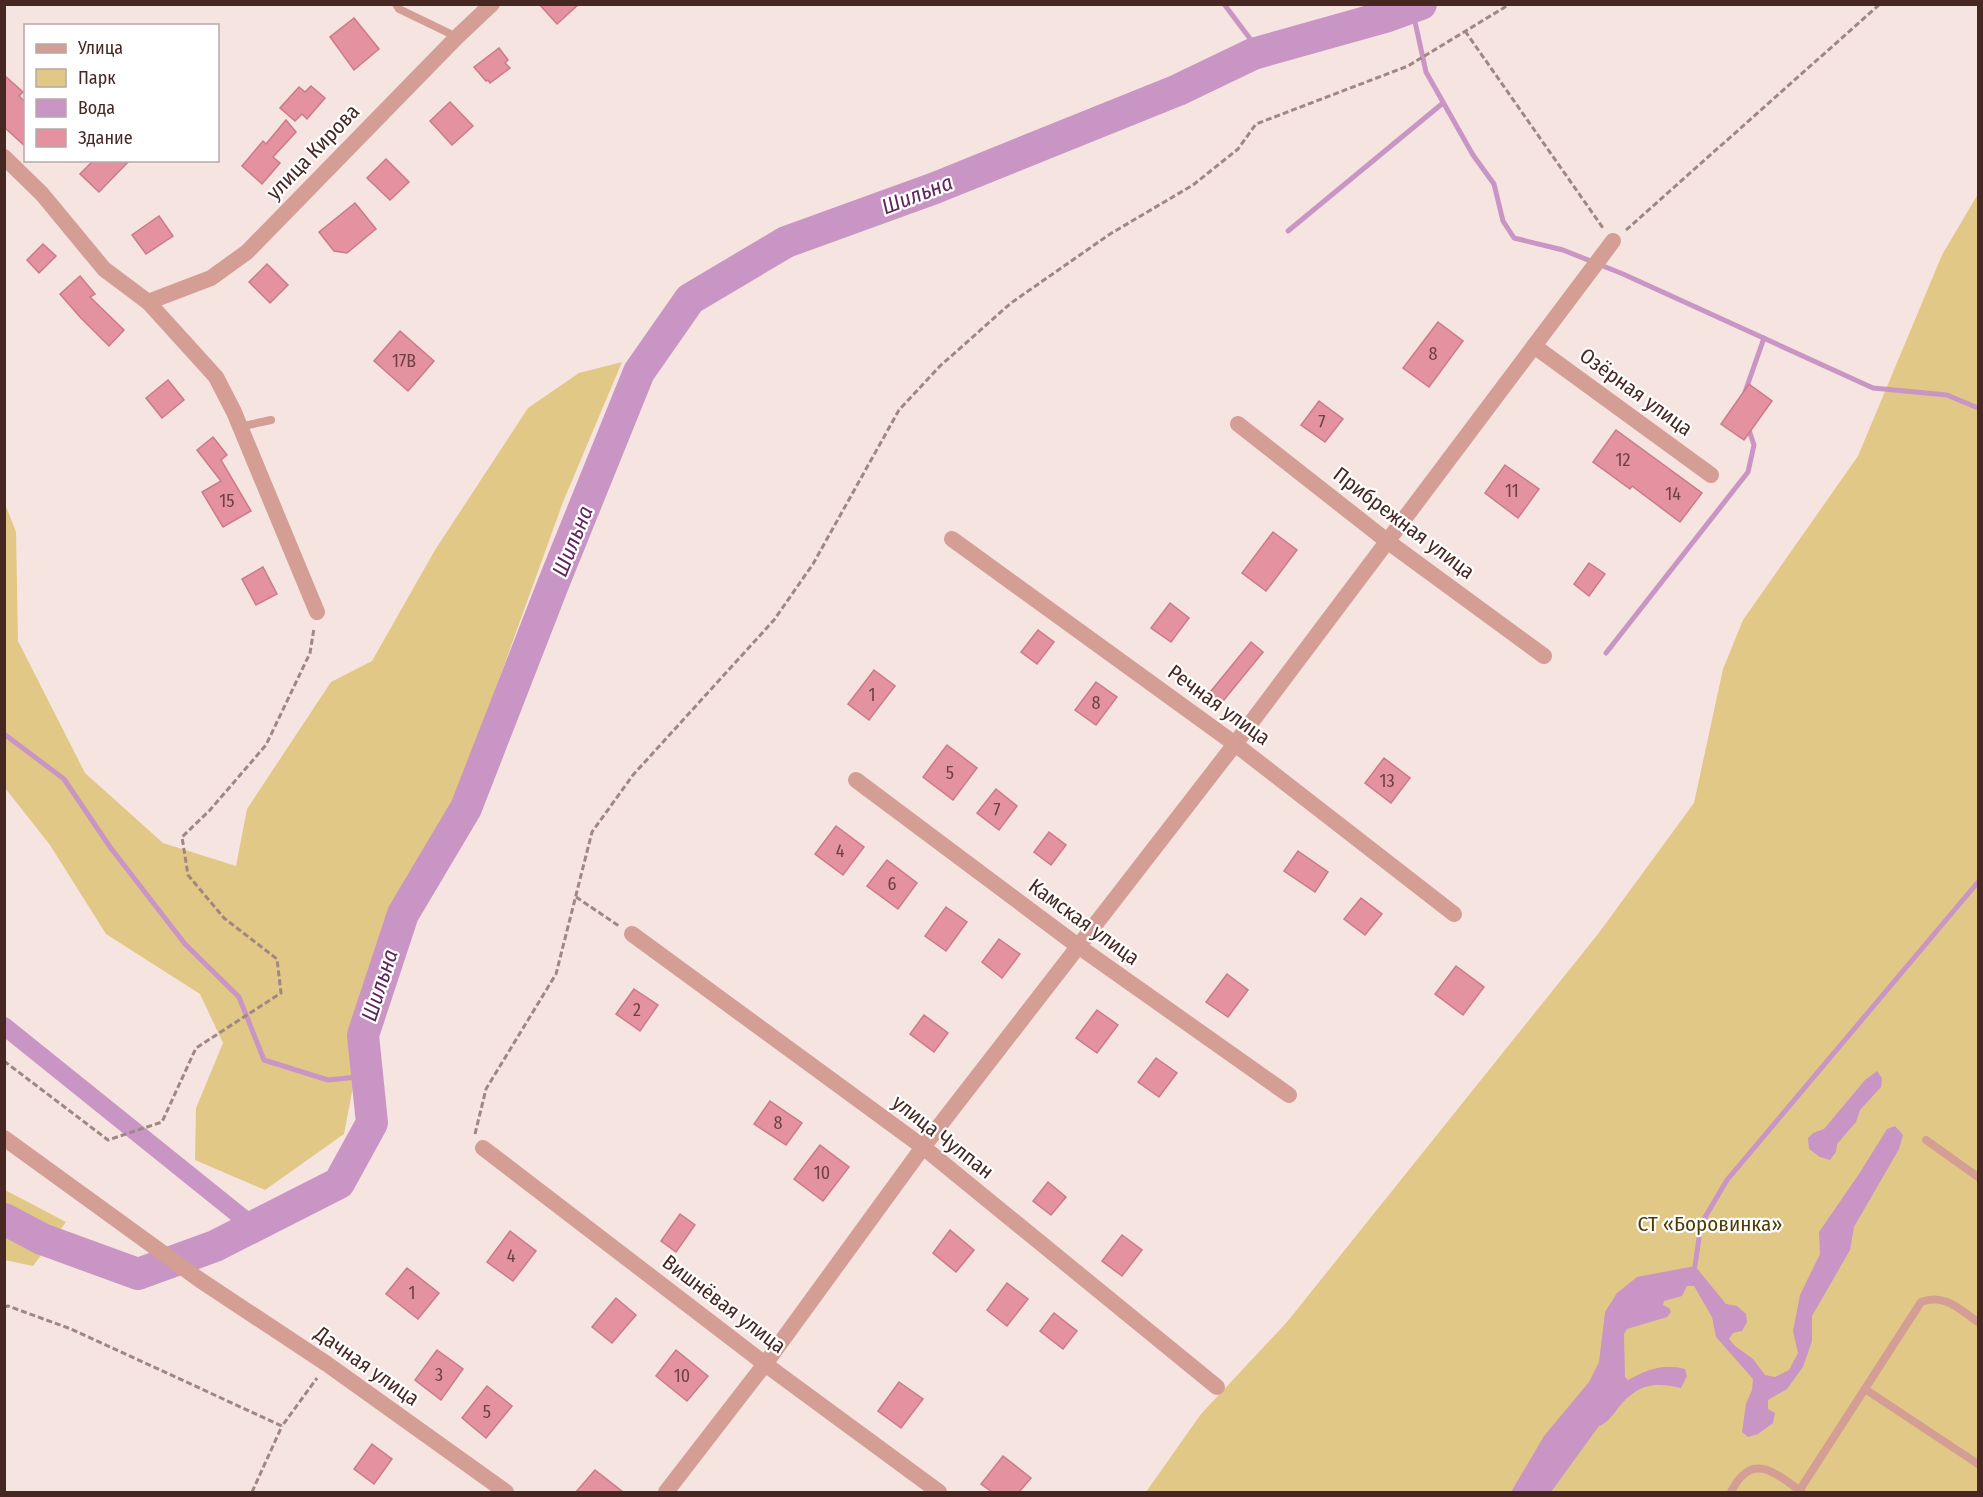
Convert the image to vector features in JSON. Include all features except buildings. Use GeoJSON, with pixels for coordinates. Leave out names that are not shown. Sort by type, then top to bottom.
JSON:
{"type":"FeatureCollection","features":[{"type":"Feature","properties":{"kind":"street","name":"улица Кирова"},"geometry":{"type":"LineString","coordinates":[[148,302],[212,278],[247,252],[492,4]]}},
{"type":"Feature","properties":{"kind":"street"},"geometry":{"type":"LineString","coordinates":[[4,157],[42,194],[104,269],[148,302],[216,377],[317,612]]}},
{"type":"Feature","properties":{"kind":"street"},"geometry":{"type":"LineString","coordinates":[[666,1492],[765,1364],[923,1147],[1236,744],[1613,241]]}},
{"type":"Feature","properties":{"kind":"street","name":"Озёрная улица"},"geometry":{"type":"LineString","coordinates":[[1534,346],[1711,475]]}},
{"type":"Feature","properties":{"kind":"street","name":"Прибрежная улица"},"geometry":{"type":"LineString","coordinates":[[1238,424],[1388,541],[1544,656]]}},
{"type":"Feature","properties":{"kind":"street","name":"Речная улица"},"geometry":{"type":"LineString","coordinates":[[952,539],[1236,744],[1454,914]]}},
{"type":"Feature","properties":{"kind":"street","name":"Камская улица"},"geometry":{"type":"LineString","coordinates":[[856,780],[1078,946],[1289,1095]]}},
{"type":"Feature","properties":{"kind":"street","name":"улица Чулпан"},"geometry":{"type":"LineString","coordinates":[[632,934],[923,1147],[1217,1387]]}},
{"type":"Feature","properties":{"kind":"street","name":"Дачная улица"},"geometry":{"type":"LineString","coordinates":[[4,1138],[200,1280],[327,1364],[506,1492]]}},
{"type":"Feature","properties":{"kind":"street","name":"Вишнёвая улица"},"geometry":{"type":"LineString","coordinates":[[483,1148],[765,1364],[939,1492]]}},
{"type":"Feature","properties":{"kind":"lane"},"geometry":{"type":"LineString","coordinates":[[396,4],[399,9],[457,37]]}},
{"type":"Feature","properties":{"kind":"lane"},"geometry":{"type":"LineString","coordinates":[[239,427],[271,420]]}},
{"type":"Feature","properties":{"kind":"lane"},"geometry":{"type":"LineString","coordinates":[[1926,1140],[1978,1177]]}},
{"type":"Feature","properties":{"kind":"lane"},"geometry":{"type":"LineString","coordinates":[[1731,1492],[1742,1475],[1754,1469],[1768,1469],[1801,1492],[1921,1302],[1933,1298],[1947,1300],[1978,1322]]}},
{"type":"Feature","properties":{"kind":"lane"},"geometry":{"type":"LineString","coordinates":[[1865,1389],[1978,1464]]}},
{"type":"Feature","properties":{"kind":"path"},"geometry":{"type":"LineString","coordinates":[[483,1148],[473,1141],[486,1089],[556,974],[592,832],[633,775],[774,620],[813,564],[899,410],[940,366],[1011,303],[1110,234],[1192,185],[1238,149],[1257,124],[1408,66],[1510,4]]}},
{"type":"Feature","properties":{"kind":"path"},"geometry":{"type":"LineString","coordinates":[[1466,31],[1613,241],[1880,4]]}},
{"type":"Feature","properties":{"kind":"path"},"geometry":{"type":"LineString","coordinates":[[4,1061],[108,1140],[162,1122],[196,1048],[281,993],[278,959],[224,918],[188,875],[182,837],[210,810],[266,745],[310,653],[317,612]]}},
{"type":"Feature","properties":{"kind":"path"},"geometry":{"type":"LineString","coordinates":[[576,897],[632,934]]}},
{"type":"Feature","properties":{"kind":"path"},"geometry":{"type":"LineString","coordinates":[[4,1307],[8,1306],[71,1329],[282,1426]]}},
{"type":"Feature","properties":{"kind":"path"},"geometry":{"type":"LineString","coordinates":[[252,1492],[282,1426],[327,1364]]}},
{"type":"Feature","properties":{"kind":"green space","name":"СТ «Боровинка»"},"geometry":{"type":"Polygon","coordinates":[[[1978,194],[1978,1492],[1146,1492],[1201,1414],[1287,1322],[1598,934],[1694,803],[1723,669],[1743,620],[1858,456],[1942,255],[1978,194]]]}},
{"type":"Feature","properties":{"kind":"green space"},"geometry":{"type":"Polygon","coordinates":[[[622,362],[563,502],[453,807],[395,910],[363,1035],[344,1134],[265,1190],[195,1160],[196,1108],[223,1043],[200,994],[106,934],[50,845],[5,788],[5,504],[16,532],[18,641],[85,773],[163,843],[236,866],[247,809],[331,682],[372,661],[435,550],[528,408],[579,373],[622,362]]]}},
{"type":"Feature","properties":{"kind":"green space"},"geometry":{"type":"Polygon","coordinates":[[[5,1190],[66,1222],[33,1266],[5,1260],[5,1190]]]}},
{"type":"Feature","properties":{"kind":"water"},"geometry":{"type":"Polygon","coordinates":[[[1877,1071],[1882,1078],[1881,1087],[1860,1110],[1856,1122],[1837,1144],[1836,1152],[1830,1160],[1820,1157],[1809,1149],[1808,1138],[1813,1133],[1824,1129],[1865,1080],[1877,1071]]]}},
{"type":"Feature","properties":{"kind":"water"},"geometry":{"type":"Polygon","coordinates":[[[1895,1126],[1903,1135],[1899,1149],[1854,1227],[1850,1250],[1812,1316],[1812,1341],[1803,1367],[1787,1389],[1768,1400],[1768,1409],[1775,1413],[1773,1423],[1758,1434],[1748,1437],[1742,1432],[1753,1379],[1716,1337],[1712,1317],[1694,1286],[1687,1286],[1682,1296],[1664,1301],[1663,1305],[1671,1312],[1667,1317],[1627,1329],[1624,1334],[1625,1377],[1628,1380],[1655,1368],[1677,1367],[1685,1369],[1687,1376],[1681,1388],[1652,1386],[1630,1396],[1609,1420],[1599,1426],[1551,1492],[1511,1492],[1544,1436],[1589,1382],[1599,1362],[1605,1312],[1617,1293],[1637,1277],[1695,1266],[1726,1304],[1737,1306],[1746,1314],[1747,1322],[1742,1331],[1733,1333],[1729,1339],[1735,1346],[1753,1359],[1765,1375],[1775,1377],[1789,1370],[1798,1353],[1793,1331],[1800,1295],[1820,1254],[1819,1232],[1887,1129],[1895,1126]]]}},
{"type":"Feature","properties":{"kind":"waterway"},"geometry":{"type":"LineString","coordinates":[[1224,4],[1260,52]]}},
{"type":"Feature","properties":{"kind":"waterway","name":"Шильна"},"geometry":{"type":"LineString","coordinates":[[4,1219],[42,1239],[138,1274],[215,1246],[339,1183],[372,1123],[363,1035],[403,914],[466,808],[639,372],[690,299],[786,242],[935,188],[1178,90],[1253,54],[1388,16],[1421,4]]}},
{"type":"Feature","properties":{"kind":"waterway"},"geometry":{"type":"LineString","coordinates":[[1412,8],[1426,72],[1473,155],[1494,184],[1503,221],[1514,238],[1563,250],[1623,274],[1873,388],[1947,395],[1978,408]]}},
{"type":"Feature","properties":{"kind":"waterway"},"geometry":{"type":"LineString","coordinates":[[1288,231],[1443,103]]}},
{"type":"Feature","properties":{"kind":"waterway"},"geometry":{"type":"LineString","coordinates":[[1745,392],[1764,338]]}},
{"type":"Feature","properties":{"kind":"waterway"},"geometry":{"type":"LineString","coordinates":[[1606,653],[1748,472],[1754,445],[1748,427]]}},
{"type":"Feature","properties":{"kind":"waterway"},"geometry":{"type":"LineString","coordinates":[[4,734],[64,779],[110,847],[185,944],[239,997],[264,1060],[328,1080],[367,1076]]}},
{"type":"Feature","properties":{"kind":"waterway"},"geometry":{"type":"LineString","coordinates":[[1695,1266],[1701,1224],[1727,1180],[1978,882]]}},
{"type":"Feature","properties":{"kind":"waterway"},"geometry":{"type":"LineString","coordinates":[[4,1026],[254,1227]]}}]}
